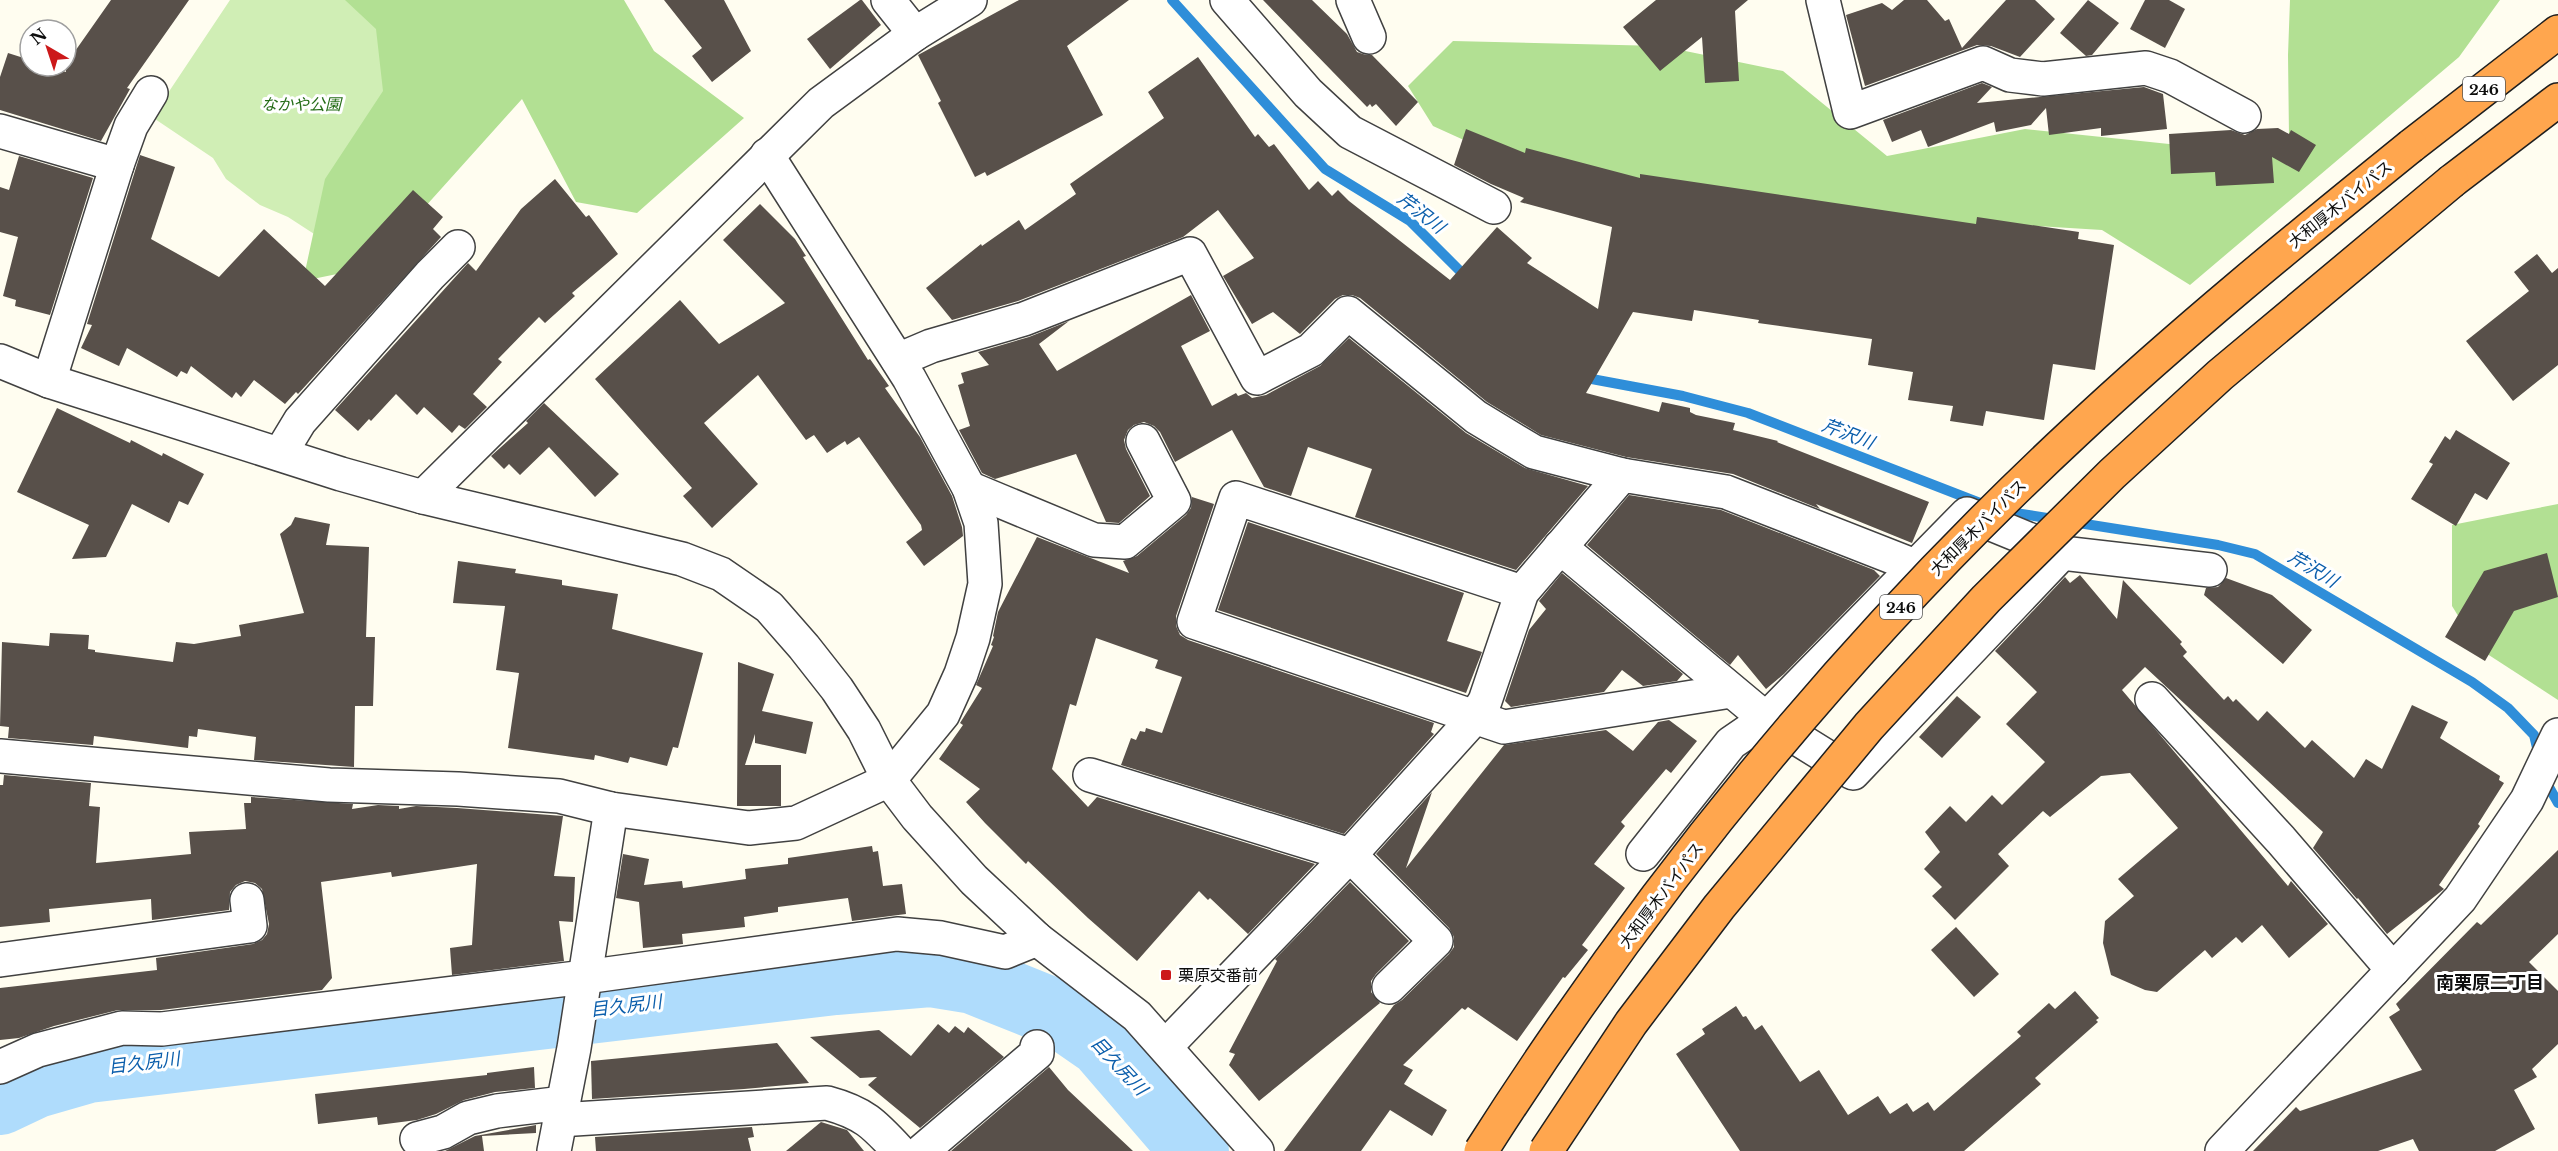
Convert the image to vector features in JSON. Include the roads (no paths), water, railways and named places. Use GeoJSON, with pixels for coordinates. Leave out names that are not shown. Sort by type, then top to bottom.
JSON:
{"type":"FeatureCollection","features":[{"type":"Feature","properties":{"kind":"highway","name":"大和厚木バイパス"},"geometry":{"type":"LineString","coordinates":[[1481,1151],[1589,990],[1673,877],[1796,721],[1945,560],[2072,434],[2182,334],[2411,146],[2558,32]]}},
{"type":"Feature","properties":{"kind":"highway"},"geometry":{"type":"LineString","coordinates":[[1546,1151],[1631,1023],[1719,907],[1869,726],[1986,599],[2112,474],[2220,375],[2452,181],[2558,100]]}},
{"type":"Feature","properties":{"kind":"street"},"geometry":{"type":"LineString","coordinates":[[888,0],[915,34]]}},
{"type":"Feature","properties":{"kind":"street"},"geometry":{"type":"LineString","coordinates":[[423,497],[821,103],[915,34],[970,0]]}},
{"type":"Feature","properties":{"kind":"street"},"geometry":{"type":"LineString","coordinates":[[1227,0],[1308,93],[1350,132],[1494,207]]}},
{"type":"Feature","properties":{"kind":"street"},"geometry":{"type":"LineString","coordinates":[[1353,0],[1370,36]]}},
{"type":"Feature","properties":{"kind":"street"},"geometry":{"type":"LineString","coordinates":[[1823,0],[1850,112],[1983,63],[2010,75],[2043,79],[2146,68],[2170,76],[2244,116]]}},
{"type":"Feature","properties":{"kind":"street"},"geometry":{"type":"LineString","coordinates":[[49,381],[117,165],[131,126],[150,93]]}},
{"type":"Feature","properties":{"kind":"street"},"geometry":{"type":"LineString","coordinates":[[0,131],[117,165]]}},
{"type":"Feature","properties":{"kind":"street"},"geometry":{"type":"LineString","coordinates":[[0,756],[329,785],[458,789],[559,796],[611,809],[721,825],[772,827],[796,823],[889,780],[944,714],[974,638],[985,584],[981,523],[969,488],[898,360],[767,155]]}},
{"type":"Feature","properties":{"kind":"street"},"geometry":{"type":"LineString","coordinates":[[280,454],[300,421],[430,275],[458,247]]}},
{"type":"Feature","properties":{"kind":"street"},"geometry":{"type":"LineString","coordinates":[[898,360],[932,346],[1024,319],[1190,255],[1257,378],[1311,350],[1348,313],[1476,417],[1534,452],[1622,475],[1726,492],[1916,566]]}},
{"type":"Feature","properties":{"kind":"street"},"geometry":{"type":"LineString","coordinates":[[0,361],[49,381],[423,497],[682,559],[721,574],[769,607],[804,647],[864,730],[889,780],[917,817],[974,880],[1037,939],[1105,989],[1137,1016],[1257,1151]]}},
{"type":"Feature","properties":{"kind":"street"},"geometry":{"type":"LineString","coordinates":[[969,488],[1094,540],[1125,542],[1174,501],[1143,441]]}},
{"type":"Feature","properties":{"kind":"street"},"geometry":{"type":"LineString","coordinates":[[1166,1046],[1350,855],[1475,717],[1485,701],[1522,592],[1622,475]]}},
{"type":"Feature","properties":{"kind":"street"},"geometry":{"type":"LineString","coordinates":[[1522,592],[1236,498],[1194,622],[1504,727],[1731,691]]}},
{"type":"Feature","properties":{"kind":"street"},"geometry":{"type":"LineString","coordinates":[[1643,854],[1731,743],[1766,719],[1967,514],[2062,553],[2210,570]]}},
{"type":"Feature","properties":{"kind":"street"},"geometry":{"type":"LineString","coordinates":[[1560,548],[1766,719],[1853,773],[2062,553]]}},
{"type":"Feature","properties":{"kind":"street"},"geometry":{"type":"LineString","coordinates":[[2152,699],[2282,840],[2393,970]]}},
{"type":"Feature","properties":{"kind":"street"},"geometry":{"type":"LineString","coordinates":[[2222,1151],[2460,899],[2527,800],[2558,735]]}},
{"type":"Feature","properties":{"kind":"street"},"geometry":{"type":"LineString","coordinates":[[1090,775],[1350,855],[1436,941],[1389,987]]}},
{"type":"Feature","properties":{"kind":"street"},"geometry":{"type":"LineString","coordinates":[[559,1124],[611,809]]}},
{"type":"Feature","properties":{"kind":"street"},"geometry":{"type":"LineString","coordinates":[[0,960],[250,926],[247,900]]}},
{"type":"Feature","properties":{"kind":"street"},"geometry":{"type":"LineString","coordinates":[[0,1067],[38,1050],[122,1028],[162,1029],[584,981],[897,934],[941,938],[1005,952],[1037,939]]}},
{"type":"Feature","properties":{"kind":"street"},"geometry":{"type":"LineString","coordinates":[[921,1151],[1036,1053],[1037,1047]]}},
{"type":"Feature","properties":{"kind":"street"},"geometry":{"type":"LineString","coordinates":[[417,1139],[443,1132],[477,1115],[497,1111],[559,1124],[827,1103],[851,1110],[873,1123],[899,1151]]}},
{"type":"Feature","properties":{"kind":"waterway","name":"芹沢川"},"geometry":{"type":"LineString","coordinates":[[1172,0],[1325,169],[1410,221],[1468,279]]}},
{"type":"Feature","properties":{"kind":"waterway","name":"芹沢川"},"geometry":{"type":"LineString","coordinates":[[1581,377],[1683,396],[1748,413],[1980,503]]}},
{"type":"Feature","properties":{"kind":"waterway","name":"芹沢川"},"geometry":{"type":"LineString","coordinates":[[2003,511],[2218,545],[2255,554],[2472,682],[2508,708],[2534,735],[2539,756]]}},
{"type":"Feature","properties":{"kind":"waterway","name":"芹沢川"},"geometry":{"type":"LineString","coordinates":[[2545,780],[2558,803]]}},
{"type":"Feature","properties":{"kind":"waterway","name":"目久尻川"},"geometry":{"type":"LineString","coordinates":[[0,1101],[36,1084],[88,1069],[835,981],[930,973],[973,980],[1063,1016],[1102,1043],[1195,1151]]}},
{"type":"Feature","properties":{"kind":"place","name":"栗原交番前"},"geometry":{"type":"Point","coordinates":[1166,975]}},
{"type":"Feature","properties":{"kind":"district","name":"南栗原二丁目"},"geometry":{"type":"Point","coordinates":[2490,983]}},
{"type":"Feature","properties":{"kind":"park label","name":"なかや公園"},"geometry":{"type":"Point","coordinates":[301,104]}}]}
